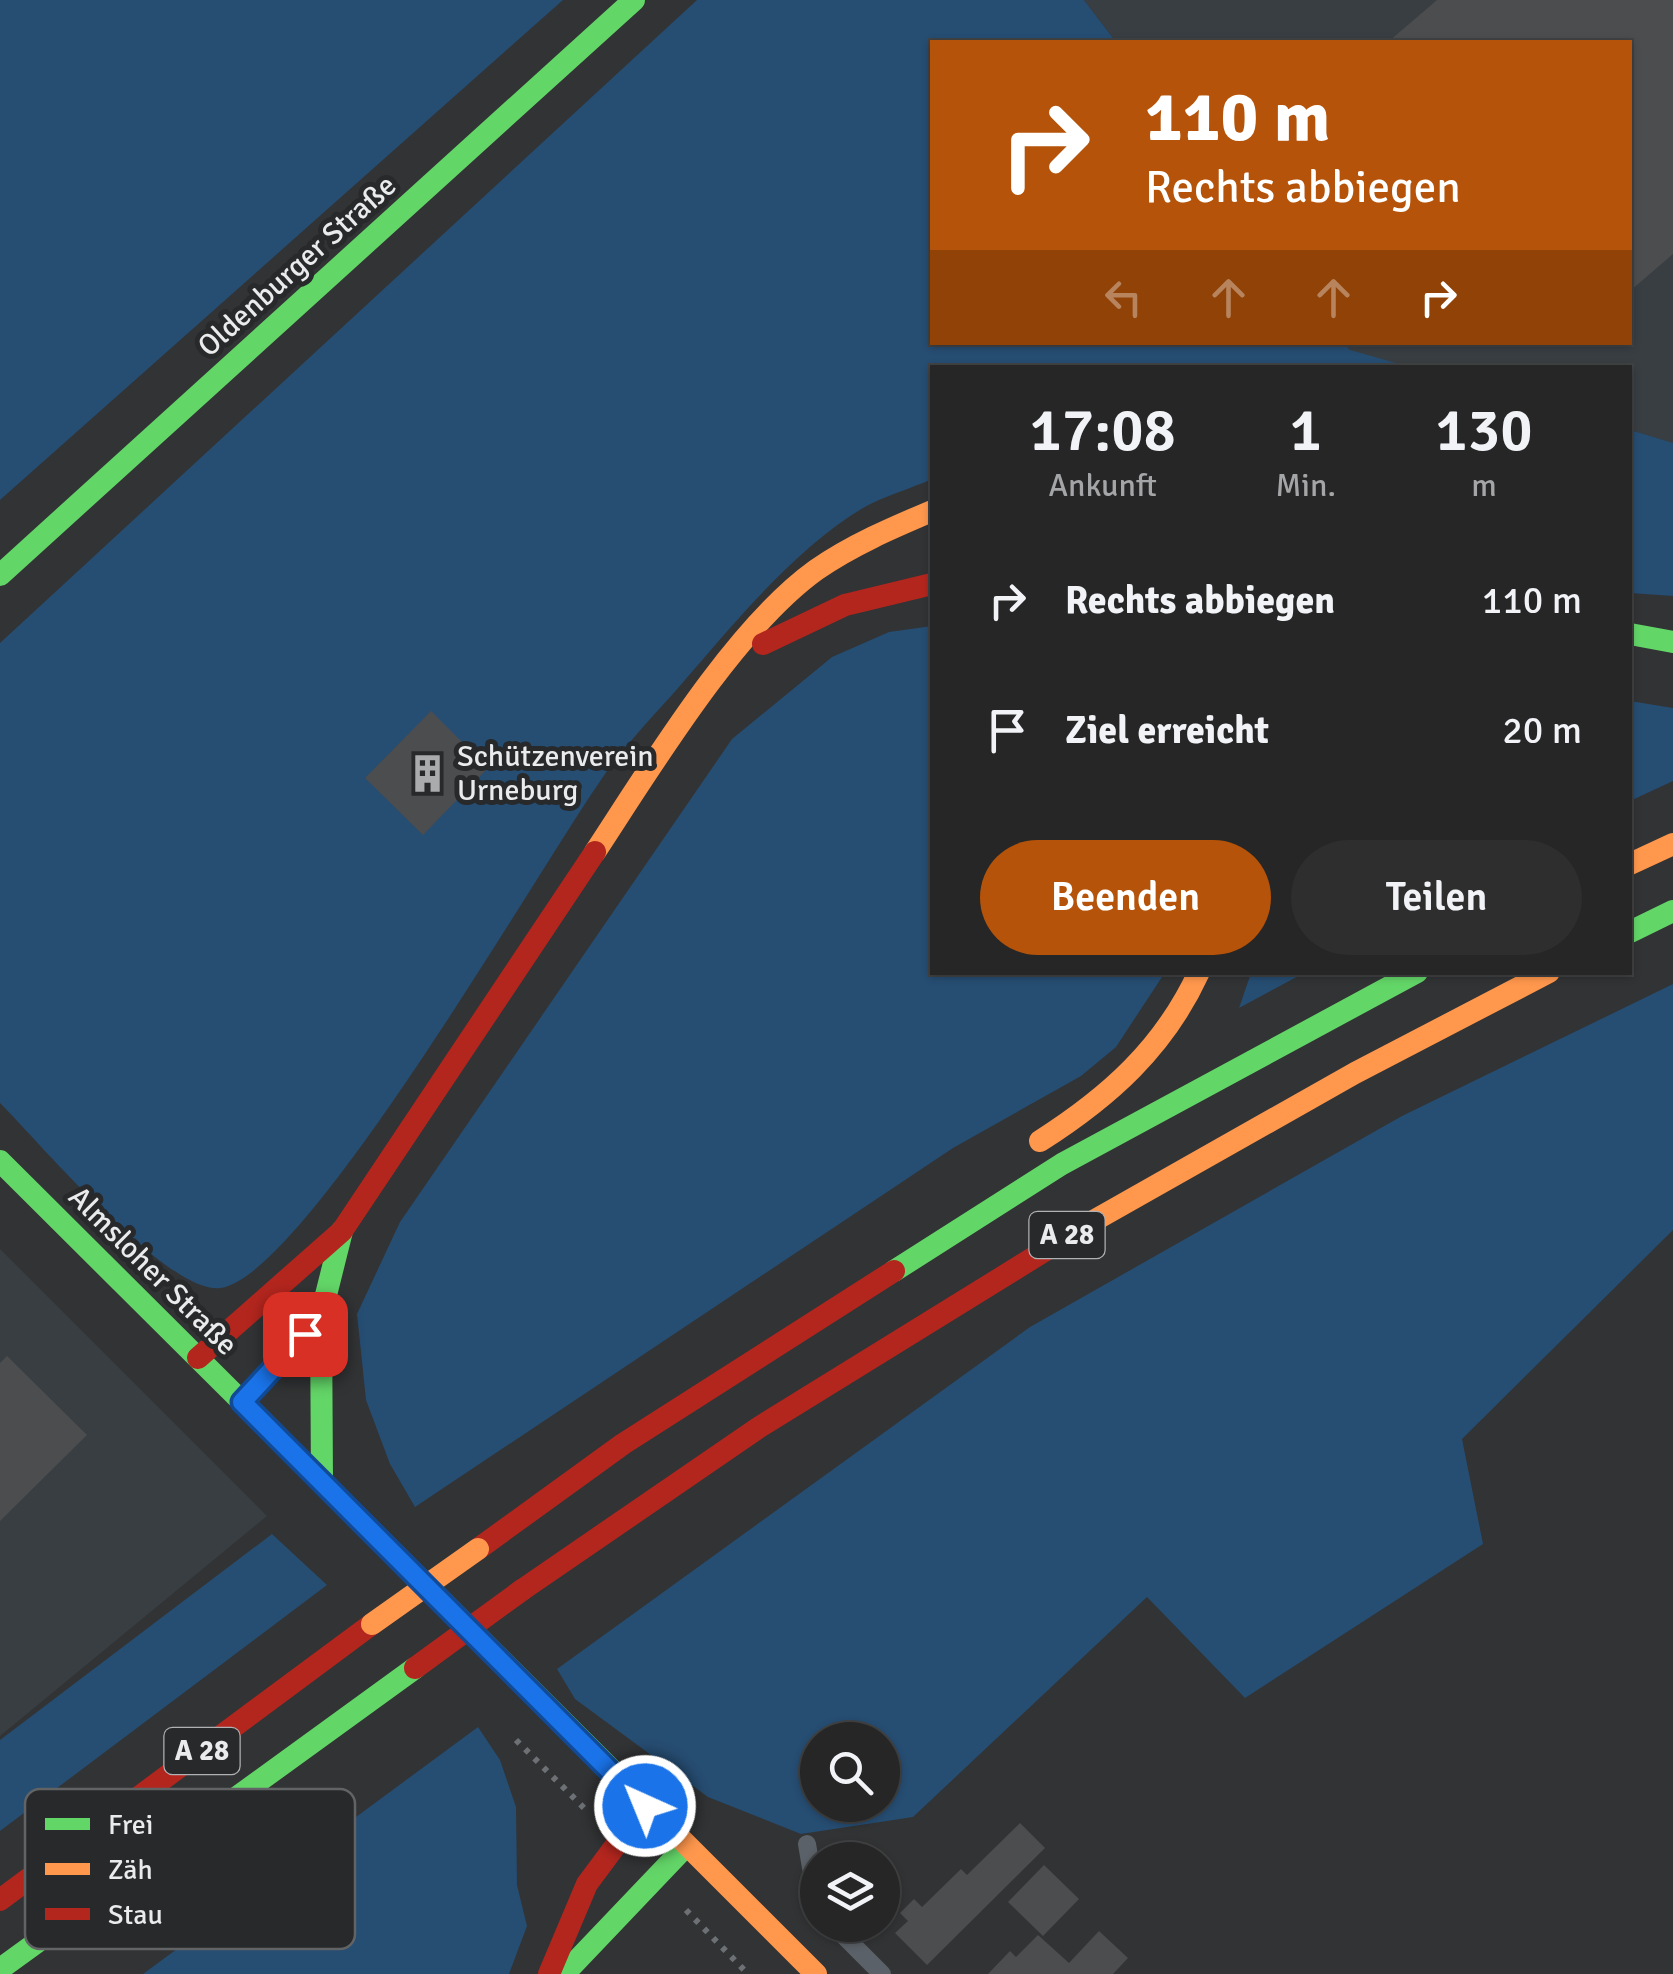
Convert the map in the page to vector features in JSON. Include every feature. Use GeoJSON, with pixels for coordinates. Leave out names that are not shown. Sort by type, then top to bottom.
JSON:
{"type":"FeatureCollection","features":[{"type":"Feature","properties":{"kind":"main road","name":"Oldenburger Straße"},"geometry":{"type":"LineString","coordinates":[[0,575],[634,0]]}},
{"type":"Feature","properties":{"kind":"main road"},"geometry":{"type":"LineString","coordinates":[[198,1358],[342,1231],[676,731],[771,610],[814,570],[872,536],[930,512]]}},
{"type":"Feature","properties":{"kind":"main road"},"geometry":{"type":"LineString","coordinates":[[734,660],[828,609],[888,589],[930,584]]}},
{"type":"Feature","properties":{"kind":"main road"},"geometry":{"type":"LineString","coordinates":[[1632,634],[1673,642]]}},
{"type":"Feature","properties":{"kind":"main road"},"geometry":{"type":"LineString","coordinates":[[1632,863],[1673,844]]}},
{"type":"Feature","properties":{"kind":"main road"},"geometry":{"type":"LineString","coordinates":[[1632,931],[1673,912]]}},
{"type":"Feature","properties":{"kind":"main road"},"geometry":{"type":"LineString","coordinates":[[1026,1149],[1074,1120],[1145,1063],[1189,999],[1198,975]]}},
{"type":"Feature","properties":{"kind":"main road","name":"A 28"},"geometry":{"type":"LineString","coordinates":[[150,1789],[622,1444],[1062,1164],[1410,975]]}},
{"type":"Feature","properties":{"kind":"main road","name":"A 28"},"geometry":{"type":"LineString","coordinates":[[249,1789],[522,1590],[789,1408],[1100,1215],[1449,1022],[1543,975]]}},
{"type":"Feature","properties":{"kind":"main road","name":"Almsloher Straße"},"geometry":{"type":"LineString","coordinates":[[0,1160],[816,1974]]}},
{"type":"Feature","properties":{"kind":"main road"},"geometry":{"type":"LineString","coordinates":[[888,1274],[920,1225]]}},
{"type":"Feature","properties":{"kind":"main road"},"geometry":{"type":"LineString","coordinates":[[322,1482],[322,1315],[342,1231]]}},
{"type":"Feature","properties":{"kind":"main road"},"geometry":{"type":"LineString","coordinates":[[242,1402],[322,1315]]}},
{"type":"Feature","properties":{"kind":"main road"},"geometry":{"type":"LineString","coordinates":[[548,1974],[557,1946],[614,1838],[645,1806]]}},
{"type":"Feature","properties":{"kind":"main road"},"geometry":{"type":"LineString","coordinates":[[564,1974],[686,1846]]}},
{"type":"Feature","properties":{"kind":"main road","name":"A 28"},"geometry":{"type":"LineString","coordinates":[[0,1900],[25,1881]]}},
{"type":"Feature","properties":{"kind":"main road","name":"A 28"},"geometry":{"type":"LineString","coordinates":[[6,1967],[31,1949]]}},
{"type":"Feature","properties":{"kind":"lane"},"geometry":{"type":"LineString","coordinates":[[850,1942],[882,1974]]}},
{"type":"Feature","properties":{"kind":"path"},"geometry":{"type":"LineString","coordinates":[[727,1952],[748,1974]]}},
{"type":"Feature","properties":{"kind":"shaded area"},"geometry":{"type":"Polygon","coordinates":[[[0,0],[563,0],[0,500],[0,0]]]}},
{"type":"Feature","properties":{"kind":"shaded area"},"geometry":{"type":"Polygon","coordinates":[[[697,0],[1084,0],[1114,40],[930,40],[930,345],[1346,345],[1350,350],[1403,365],[930,365],[930,480],[871,504],[812,545],[742,615],[635,736],[578,814],[482,967],[365,1140],[309,1213],[260,1265],[221,1288],[198,1284],[139,1243],[73,1181],[0,1103],[0,643],[697,0]]]}},
{"type":"Feature","properties":{"kind":"shaded area"},"geometry":{"type":"Polygon","coordinates":[[[1084,0],[1673,0],[1673,444],[1632,433],[1632,365],[1392,365],[1354,355],[1346,345],[1632,345],[1632,40],[1114,40],[1084,0]]]}},
{"type":"Feature","properties":{"kind":"shaded area"},"geometry":{"type":"Polygon","coordinates":[[[1632,431],[1673,443],[1673,596],[1632,593],[1632,431]]]}},
{"type":"Feature","properties":{"kind":"shaded area"},"geometry":{"type":"Polygon","coordinates":[[[930,626],[930,975],[1164,975],[1116,1047],[1081,1076],[953,1148],[415,1507],[390,1464],[366,1400],[357,1314],[400,1222],[732,739],[832,657],[889,632],[930,626]]]}},
{"type":"Feature","properties":{"kind":"shaded area"},"geometry":{"type":"Polygon","coordinates":[[[1632,701],[1673,708],[1673,781],[1632,800],[1632,701]]]}},
{"type":"Feature","properties":{"kind":"shaded area"},"geometry":{"type":"Polygon","coordinates":[[[1250,975],[1300,975],[1239,1008],[1250,975]]]}},
{"type":"Feature","properties":{"kind":"shaded area"},"geometry":{"type":"Polygon","coordinates":[[[1673,984],[1673,1230],[1462,1439],[1483,1544],[1245,1698],[1147,1597],[913,1817],[900,1819],[900,1722],[800,1722],[800,1822],[880,1822],[801,1834],[708,1797],[575,1699],[557,1669],[1030,1327],[1402,1116],[1673,984]]]}},
{"type":"Feature","properties":{"kind":"shaded area"},"geometry":{"type":"Polygon","coordinates":[[[0,1249],[267,1516],[0,1736],[0,1249]]]}},
{"type":"Feature","properties":{"kind":"shaded area"},"geometry":{"type":"Polygon","coordinates":[[[272,1534],[327,1585],[56,1789],[25,1789],[25,1812],[0,1831],[0,1740],[272,1534]]]}},
{"type":"Feature","properties":{"kind":"shaded area"},"geometry":{"type":"Polygon","coordinates":[[[478,1727],[500,1760],[516,1807],[517,1885],[527,1926],[509,1974],[143,1974],[177,1949],[355,1949],[355,1818],[478,1727]]]}},
{"type":"Feature","properties":{"kind":"building"},"geometry":{"type":"Polygon","coordinates":[[[1437,0],[1673,0],[1673,254],[1632,289],[1632,40],[1390,40],[1437,0]]]}},
{"type":"Feature","properties":{"kind":"building","name":"Schützenverein Urneburg"},"geometry":{"type":"Polygon","coordinates":[[[431,711],[488,768],[423,835],[365,778],[431,711]]]}},
{"type":"Feature","properties":{"kind":"building"},"geometry":{"type":"Polygon","coordinates":[[[7,1356],[87,1435],[0,1521],[0,1363],[7,1356]]]}},
{"type":"Feature","properties":{"kind":"building"},"geometry":{"type":"Polygon","coordinates":[[[1020,1823],[1045,1848],[927,1965],[900,1938],[900,1928],[908,1921],[900,1913],[914,1899],[922,1907],[961,1869],[967,1875],[1020,1823]]]}},
{"type":"Feature","properties":{"kind":"building"},"geometry":{"type":"Polygon","coordinates":[[[1044,1865],[1079,1899],[1043,1936],[1008,1902],[1044,1865]]]}},
{"type":"Feature","properties":{"kind":"building"},"geometry":{"type":"Polygon","coordinates":[[[1099,1931],[1128,1958],[1113,1974],[988,1974],[1010,1951],[1016,1957],[1038,1935],[1069,1963],[1099,1931]]]}},
{"type":"Feature","properties":{"kind":"traffic: fast"},"geometry":{"type":"LineString","coordinates":[[0,575],[634,0]]}},
{"type":"Feature","properties":{"kind":"traffic: fast"},"geometry":{"type":"LineString","coordinates":[[1632,634],[1673,642]]}},
{"type":"Feature","properties":{"kind":"traffic: fast"},"geometry":{"type":"LineString","coordinates":[[1632,931],[1673,911]]}},
{"type":"Feature","properties":{"kind":"traffic: fast"},"geometry":{"type":"LineString","coordinates":[[894,1271],[1062,1164],[1411,975]]}},
{"type":"Feature","properties":{"kind":"traffic: fast"},"geometry":{"type":"LineString","coordinates":[[0,1161],[668,1826]]}},
{"type":"Feature","properties":{"kind":"traffic: fast"},"geometry":{"type":"LineString","coordinates":[[322,1482],[321,1315],[342,1231]]}},
{"type":"Feature","properties":{"kind":"traffic: fast"},"geometry":{"type":"LineString","coordinates":[[242,1401],[321,1315]]}},
{"type":"Feature","properties":{"kind":"traffic: fast"},"geometry":{"type":"LineString","coordinates":[[248,1789],[415,1668]]}},
{"type":"Feature","properties":{"kind":"traffic: fast"},"geometry":{"type":"LineString","coordinates":[[564,1974],[686,1846]]}},
{"type":"Feature","properties":{"kind":"traffic: fast"},"geometry":{"type":"LineString","coordinates":[[0,1969],[28,1949]]}},
{"type":"Feature","properties":{"kind":"traffic: slow"},"geometry":{"type":"LineString","coordinates":[[595,852],[696,701],[785,596],[844,553],[930,512]]}},
{"type":"Feature","properties":{"kind":"traffic: slow"},"geometry":{"type":"LineString","coordinates":[[1632,863],[1673,844]]}},
{"type":"Feature","properties":{"kind":"traffic: slow"},"geometry":{"type":"LineString","coordinates":[[1040,1141],[1089,1107],[1152,1047],[1197,975]]}},
{"type":"Feature","properties":{"kind":"traffic: slow"},"geometry":{"type":"LineString","coordinates":[[1088,1224],[1355,1073],[1543,975]]}},
{"type":"Feature","properties":{"kind":"traffic: slow"},"geometry":{"type":"LineString","coordinates":[[372,1624],[478,1549]]}},
{"type":"Feature","properties":{"kind":"traffic: slow"},"geometry":{"type":"LineString","coordinates":[[668,1826],[816,1974]]}},
{"type":"Feature","properties":{"kind":"traffic: jam"},"geometry":{"type":"LineString","coordinates":[[763,644],[845,605],[930,584]]}},
{"type":"Feature","properties":{"kind":"traffic: jam"},"geometry":{"type":"LineString","coordinates":[[198,1358],[342,1231],[595,852]]}},
{"type":"Feature","properties":{"kind":"traffic: jam"},"geometry":{"type":"LineString","coordinates":[[522,1590],[758,1428],[1088,1224]]}},
{"type":"Feature","properties":{"kind":"traffic: jam"},"geometry":{"type":"LineString","coordinates":[[478,1549],[623,1444],[894,1271]]}},
{"type":"Feature","properties":{"kind":"traffic: jam"},"geometry":{"type":"LineString","coordinates":[[415,1668],[522,1590]]}},
{"type":"Feature","properties":{"kind":"traffic: jam"},"geometry":{"type":"LineString","coordinates":[[150,1789],[372,1624]]}},
{"type":"Feature","properties":{"kind":"traffic: jam"},"geometry":{"type":"LineString","coordinates":[[549,1974],[587,1884],[645,1806]]}},
{"type":"Feature","properties":{"kind":"traffic: jam"},"geometry":{"type":"LineString","coordinates":[[0,1900],[25,1881]]}},
{"type":"Feature","properties":{"kind":"place","name":"Schützenverein Urneburg"},"geometry":{"type":"Point","coordinates":[427,773]}},
{"type":"Feature","properties":{"kind":"route"},"geometry":{"type":"LineString","coordinates":[[305,1334],[242,1402],[645,1806]]}}]}
